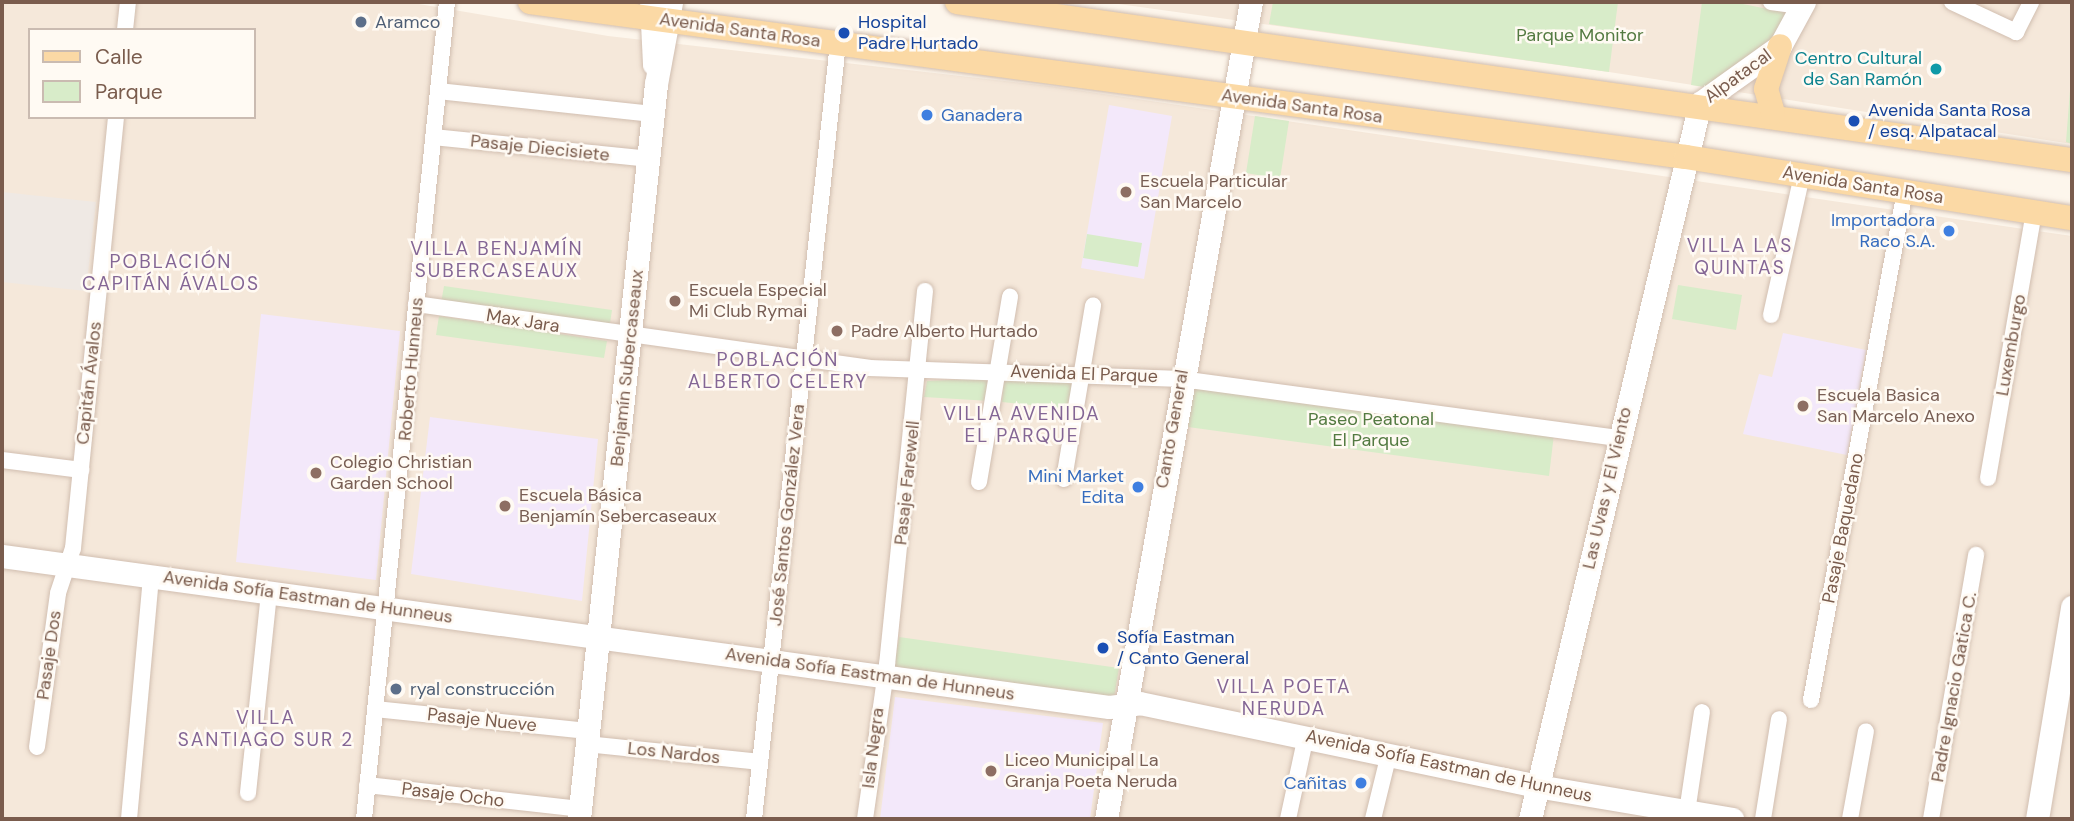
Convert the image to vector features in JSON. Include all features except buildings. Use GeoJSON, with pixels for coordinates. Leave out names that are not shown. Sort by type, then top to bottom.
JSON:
{"type":"FeatureCollection","features":[{"type":"Feature","properties":{"kind":"main road","name":"Avenida Santa Rosa"},"geometry":{"type":"LineString","coordinates":[[530,2],[661,11],[838,43],[1686,157],[2072,218]]}},
{"type":"Feature","properties":{"kind":"main road"},"geometry":{"type":"LineString","coordinates":[[957,2],[1773,113],[2072,160]]}},
{"type":"Feature","properties":{"kind":"main road"},"geometry":{"type":"LineString","coordinates":[[1773,113],[1766,89],[1780,46]]}},
{"type":"Feature","properties":{"kind":"street"},"geometry":{"type":"LineString","coordinates":[[125,28],[128,2]]}},
{"type":"Feature","properties":{"kind":"street","name":"Roberto Hunneus"},"geometry":{"type":"LineString","coordinates":[[364,819],[388,608],[447,2]]}},
{"type":"Feature","properties":{"kind":"street","name":"Canto General"},"geometry":{"type":"LineString","coordinates":[[1106,819],[1181,379],[1251,2]]}},
{"type":"Feature","properties":{"kind":"street"},"geometry":{"type":"LineString","coordinates":[[1771,2],[1802,4]]}},
{"type":"Feature","properties":{"kind":"street"},"geometry":{"type":"LineString","coordinates":[[1952,2],[2016,32],[2031,2]]}},
{"type":"Feature","properties":{"kind":"street","name":"Alpatacal"},"geometry":{"type":"LineString","coordinates":[[1686,157],[1700,103],[1780,46],[1802,4]]}},
{"type":"Feature","properties":{"kind":"street","name":"Benjamín Subercaseaux"},"geometry":{"type":"LineString","coordinates":[[580,814],[631,336],[661,11]]}},
{"type":"Feature","properties":{"kind":"street","name":"José Santos González Vera"},"geometry":{"type":"LineString","coordinates":[[754,819],[838,43]]}},
{"type":"Feature","properties":{"kind":"street"},"geometry":{"type":"LineString","coordinates":[[438,91],[653,114]]}},
{"type":"Feature","properties":{"kind":"street","name":"Capitán Ávalos"},"geometry":{"type":"LineString","coordinates":[[67,565],[81,470],[116,119]]}},
{"type":"Feature","properties":{"kind":"street","name":"Pasaje Diecisiete"},"geometry":{"type":"LineString","coordinates":[[433,136],[648,159]]}},
{"type":"Feature","properties":{"kind":"street","name":"Las Uvas y El Viento"},"geometry":{"type":"LineString","coordinates":[[1530,819],[1686,157]]}},
{"type":"Feature","properties":{"kind":"street"},"geometry":{"type":"LineString","coordinates":[[1771,314],[1802,174]]}},
{"type":"Feature","properties":{"kind":"street","name":"Pasaje Baquedano"},"geometry":{"type":"LineString","coordinates":[[1811,699],[1905,191]]}},
{"type":"Feature","properties":{"kind":"street","name":"Luxemburgo"},"geometry":{"type":"LineString","coordinates":[[1988,478],[2034,212]]}},
{"type":"Feature","properties":{"kind":"street","name":"Pasaje Farewell"},"geometry":{"type":"LineString","coordinates":[[884,677],[920,370],[915,358],[925,291]]}},
{"type":"Feature","properties":{"kind":"street"},"geometry":{"type":"LineString","coordinates":[[979,482],[1010,297]]}},
{"type":"Feature","properties":{"kind":"street","name":"Max Jara"},"geometry":{"type":"LineString","coordinates":[[416,304],[631,336]]}},
{"type":"Feature","properties":{"kind":"street"},"geometry":{"type":"LineString","coordinates":[[1064,479],[1093,305]]}},
{"type":"Feature","properties":{"kind":"street","name":"Avenida El Parque"},"geometry":{"type":"LineString","coordinates":[[631,336],[804,359],[920,370],[1081,372],[1181,379],[1619,438]]}},
{"type":"Feature","properties":{"kind":"street"},"geometry":{"type":"LineString","coordinates":[[2,460],[81,470]]}},
{"type":"Feature","properties":{"kind":"street","name":"Padre Ignacio Gatica C."},"geometry":{"type":"LineString","coordinates":[[1931,819],[1976,555]]}},
{"type":"Feature","properties":{"kind":"street","name":"Avenida Sofía Eastman de Hunneus"},"geometry":{"type":"LineString","coordinates":[[2,556],[884,677],[1125,705],[1307,736],[1537,786],[1732,819]]}},
{"type":"Feature","properties":{"kind":"street","name":"Pasaje Dos"},"geometry":{"type":"LineString","coordinates":[[37,747],[58,593],[67,565]]}},
{"type":"Feature","properties":{"kind":"street"},"geometry":{"type":"LineString","coordinates":[[129,819],[151,576]]}},
{"type":"Feature","properties":{"kind":"street"},"geometry":{"type":"LineString","coordinates":[[248,793],[269,592]]}},
{"type":"Feature","properties":{"kind":"street"},"geometry":{"type":"LineString","coordinates":[[2037,819],[2072,607]]}},
{"type":"Feature","properties":{"kind":"street","name":"Isla Negra"},"geometry":{"type":"LineString","coordinates":[[865,819],[884,677]]}},
{"type":"Feature","properties":{"kind":"street","name":"Pasaje Nueve"},"geometry":{"type":"LineString","coordinates":[[375,709],[588,738]]}},
{"type":"Feature","properties":{"kind":"street"},"geometry":{"type":"LineString","coordinates":[[1687,811],[1702,712]]}},
{"type":"Feature","properties":{"kind":"street"},"geometry":{"type":"LineString","coordinates":[[1763,819],[1779,719]]}},
{"type":"Feature","properties":{"kind":"street"},"geometry":{"type":"LineString","coordinates":[[1850,819],[1866,731]]}},
{"type":"Feature","properties":{"kind":"street"},"geometry":{"type":"LineString","coordinates":[[1288,819],[1307,736]]}},
{"type":"Feature","properties":{"kind":"street","name":"Los Nardos"},"geometry":{"type":"LineString","coordinates":[[588,738],[761,762]]}},
{"type":"Feature","properties":{"kind":"street"},"geometry":{"type":"LineString","coordinates":[[1373,819],[1389,754]]}},
{"type":"Feature","properties":{"kind":"street","name":"Pasaje Ocho"},"geometry":{"type":"LineString","coordinates":[[368,785],[580,814]]}},
{"type":"Feature","properties":{"kind":"shaded area"},"geometry":{"type":"Polygon","coordinates":[[[2,2],[407,2],[608,36],[1049,86],[2072,236],[2072,819],[2,819],[2,2]]]}},
{"type":"Feature","properties":{"kind":"shaded area"},"geometry":{"type":"Polygon","coordinates":[[[1104,2],[2072,2],[2072,144],[1609,72],[1104,2]]]}},
{"type":"Feature","properties":{"kind":"shaded area","name":"Escuela Particular San Marcelo"},"geometry":{"type":"Polygon","coordinates":[[[1109,105],[1172,116],[1144,279],[1081,268],[1109,105]]]}},
{"type":"Feature","properties":{"kind":"shaded area"},"geometry":{"type":"Polygon","coordinates":[[[2,192],[96,202],[86,291],[2,282],[2,192]]]}},
{"type":"Feature","properties":{"kind":"shaded area","name":"Colegio Christian Garden School"},"geometry":{"type":"Polygon","coordinates":[[[261,314],[400,331],[376,580],[236,562],[261,314]]]}},
{"type":"Feature","properties":{"kind":"shaded area","name":"Escuela Basica San Marcelo Anexo"},"geometry":{"type":"Polygon","coordinates":[[[1783,333],[1866,350],[1847,455],[1743,434],[1759,374],[1772,377],[1783,333]]]}},
{"type":"Feature","properties":{"kind":"shaded area","name":"Escuela Básica Benjamín Sebercaseaux"},"geometry":{"type":"Polygon","coordinates":[[[430,417],[598,439],[582,601],[411,574],[430,417]]]}},
{"type":"Feature","properties":{"kind":"shaded area","name":"Liceo Municipal La Granja Poeta Neruda"},"geometry":{"type":"Polygon","coordinates":[[[895,697],[1103,723],[1090,819],[880,819],[895,697]]]}},
{"type":"Feature","properties":{"kind":"green space","name":"Parque Monitor"},"geometry":{"type":"Polygon","coordinates":[[[1273,2],[1618,2],[1609,72],[1269,24],[1273,2]]]}},
{"type":"Feature","properties":{"kind":"green space"},"geometry":{"type":"Polygon","coordinates":[[[1702,2],[1733,2],[1788,13],[1771,44],[1711,88],[1691,85],[1702,2]]]}},
{"type":"Feature","properties":{"kind":"green space"},"geometry":{"type":"Polygon","coordinates":[[[2072,64],[2072,144],[2066,142],[2072,64]]]}},
{"type":"Feature","properties":{"kind":"green space"},"geometry":{"type":"Polygon","coordinates":[[[1255,116],[1289,121],[1280,179],[1246,173],[1255,116]]]}},
{"type":"Feature","properties":{"kind":"green space"},"geometry":{"type":"Polygon","coordinates":[[[1087,234],[1142,243],[1138,267],[1083,258],[1087,234]]]}},
{"type":"Feature","properties":{"kind":"green space"},"geometry":{"type":"Polygon","coordinates":[[[1678,285],[1742,295],[1736,330],[1672,319],[1678,285]]]}},
{"type":"Feature","properties":{"kind":"green space"},"geometry":{"type":"Polygon","coordinates":[[[444,286],[612,310],[609,330],[441,303],[444,286]]]}},
{"type":"Feature","properties":{"kind":"green space"},"geometry":{"type":"Polygon","coordinates":[[[439,316],[607,341],[604,358],[436,335],[439,316]]]}},
{"type":"Feature","properties":{"kind":"green space"},"geometry":{"type":"Polygon","coordinates":[[[992,378],[990,401],[924,397],[927,381],[992,378]]]}},
{"type":"Feature","properties":{"kind":"green space"},"geometry":{"type":"Polygon","coordinates":[[[1004,378],[1075,380],[1070,409],[1002,402],[1004,378]]]}},
{"type":"Feature","properties":{"kind":"green space","name":"Paseo Peatonal El Parque"},"geometry":{"type":"Polygon","coordinates":[[[1194,385],[1554,434],[1549,476],[1188,427],[1194,385]]]}},
{"type":"Feature","properties":{"kind":"green space"},"geometry":{"type":"Polygon","coordinates":[[[899,637],[1119,668],[1114,698],[894,667],[899,637]]]}},
{"type":"Feature","properties":{"kind":"place","name":"Aramco"},"geometry":{"type":"Point","coordinates":[361,22]}},
{"type":"Feature","properties":{"kind":"place","name":"Hospital Padre Hurtado"},"geometry":{"type":"Point","coordinates":[844,33]}},
{"type":"Feature","properties":{"kind":"place","name":"Centro Cultural de San Ramón"},"geometry":{"type":"Point","coordinates":[1936,69]}},
{"type":"Feature","properties":{"kind":"place","name":"Ganadera"},"geometry":{"type":"Point","coordinates":[927,115]}},
{"type":"Feature","properties":{"kind":"place","name":"Avenida Santa Rosa / esq. Alpatacal"},"geometry":{"type":"Point","coordinates":[1854,121]}},
{"type":"Feature","properties":{"kind":"place","name":"Escuela Particular San Marcelo"},"geometry":{"type":"Point","coordinates":[1126,192]}},
{"type":"Feature","properties":{"kind":"place","name":"Importadora Raco S.A."},"geometry":{"type":"Point","coordinates":[1949,231]}},
{"type":"Feature","properties":{"kind":"place","name":"Escuela Especial Mi Club Rymai"},"geometry":{"type":"Point","coordinates":[675,301]}},
{"type":"Feature","properties":{"kind":"place","name":"Padre Alberto Hurtado"},"geometry":{"type":"Point","coordinates":[837,331]}},
{"type":"Feature","properties":{"kind":"place","name":"Escuela Basica San Marcelo Anexo"},"geometry":{"type":"Point","coordinates":[1803,406]}},
{"type":"Feature","properties":{"kind":"place","name":"Colegio Christian Garden School"},"geometry":{"type":"Point","coordinates":[316,473]}},
{"type":"Feature","properties":{"kind":"place","name":"Mini Market Edita"},"geometry":{"type":"Point","coordinates":[1138,487]}},
{"type":"Feature","properties":{"kind":"place","name":"Escuela Básica Benjamín Sebercaseaux"},"geometry":{"type":"Point","coordinates":[505,506]}},
{"type":"Feature","properties":{"kind":"place","name":"Sofía Eastman / Canto General"},"geometry":{"type":"Point","coordinates":[1103,648]}},
{"type":"Feature","properties":{"kind":"place","name":"ryal construcción"},"geometry":{"type":"Point","coordinates":[396,689]}},
{"type":"Feature","properties":{"kind":"place","name":"Liceo Municipal La Granja Poeta Neruda"},"geometry":{"type":"Point","coordinates":[991,771]}},
{"type":"Feature","properties":{"kind":"place","name":"Cañitas"},"geometry":{"type":"Point","coordinates":[1361,783]}},
{"type":"Feature","properties":{"kind":"district","name":"VILLA LAS QUINTAS"},"geometry":{"type":"Point","coordinates":[1740,257]}},
{"type":"Feature","properties":{"kind":"district","name":"VILLA BENJAMÍN SUBERCASEAUX"},"geometry":{"type":"Point","coordinates":[497,260]}},
{"type":"Feature","properties":{"kind":"district","name":"POBLACIÓN CAPITÁN ÁVALOS"},"geometry":{"type":"Point","coordinates":[171,273]}},
{"type":"Feature","properties":{"kind":"district","name":"POBLACIÓN ALBERTO CELERY"},"geometry":{"type":"Point","coordinates":[778,371]}},
{"type":"Feature","properties":{"kind":"district","name":"VILLA AVENIDA EL PARQUE"},"geometry":{"type":"Point","coordinates":[1022,425]}},
{"type":"Feature","properties":{"kind":"district","name":"VILLA POETA NERUDA"},"geometry":{"type":"Point","coordinates":[1284,698]}},
{"type":"Feature","properties":{"kind":"district","name":"VILLA SANTIAGO SUR 2"},"geometry":{"type":"Point","coordinates":[266,729]}}]}
